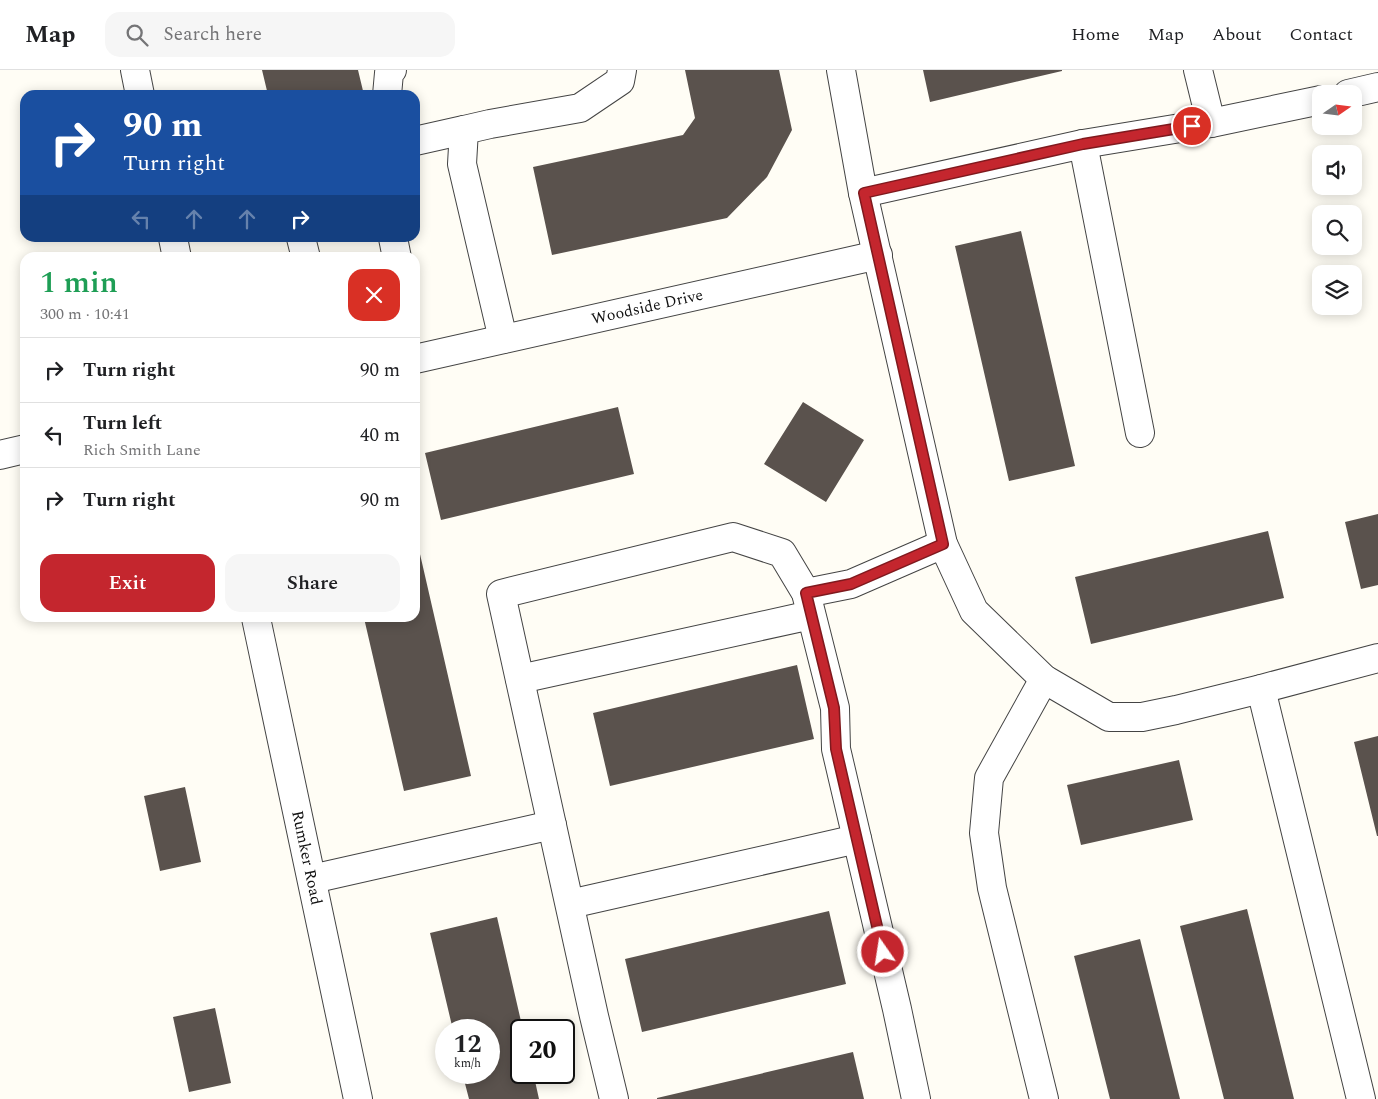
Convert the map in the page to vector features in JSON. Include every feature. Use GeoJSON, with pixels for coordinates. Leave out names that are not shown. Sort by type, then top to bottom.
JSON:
{"type":"FeatureCollection","features":[{"type":"Feature","properties":{"kind":"street"},"geometry":{"type":"LineString","coordinates":[[135,70],[139,90]]}},
{"type":"Feature","properties":{"kind":"street"},"geometry":{"type":"LineString","coordinates":[[387,90],[389,73],[392,70]]}},
{"type":"Feature","properties":{"kind":"street"},"geometry":{"type":"LineString","coordinates":[[420,140],[490,124],[580,108],[620,81],[622,70]]}},
{"type":"Feature","properties":{"kind":"street"},"geometry":{"type":"LineString","coordinates":[[841,70],[864,193],[943,544],[974,611],[1044,679],[1109,717],[1142,717],[1176,710],[1378,658]]}},
{"type":"Feature","properties":{"kind":"street"},"geometry":{"type":"LineString","coordinates":[[1198,70],[1211,123]]}},
{"type":"Feature","properties":{"kind":"street"},"geometry":{"type":"LineString","coordinates":[[1362,91],[1378,87]]}},
{"type":"Feature","properties":{"kind":"street"},"geometry":{"type":"LineString","coordinates":[[864,193],[1083,144],[1211,123],[1312,102]]}},
{"type":"Feature","properties":{"kind":"street"},"geometry":{"type":"LineString","coordinates":[[464,130],[462,164],[503,339]]}},
{"type":"Feature","properties":{"kind":"street"},"geometry":{"type":"LineString","coordinates":[[1083,144],[1140,433]]}},
{"type":"Feature","properties":{"kind":"street","name":"Woodside Drive"},"geometry":{"type":"LineString","coordinates":[[420,358],[878,255]]}},
{"type":"Feature","properties":{"kind":"street"},"geometry":{"type":"LineString","coordinates":[[0,455],[20,450]]}},
{"type":"Feature","properties":{"kind":"street"},"geometry":{"type":"LineString","coordinates":[[614,1099],[501,594],[733,537],[782,553],[808,604],[834,708],[836,749],[897,1009],[916,1099]]}},
{"type":"Feature","properties":{"kind":"street"},"geometry":{"type":"LineString","coordinates":[[520,679],[808,604],[943,544]]}},
{"type":"Feature","properties":{"kind":"street","name":"Rumker Road"},"geometry":{"type":"LineString","coordinates":[[257,622],[358,1099]]}},
{"type":"Feature","properties":{"kind":"street"},"geometry":{"type":"LineString","coordinates":[[1044,679],[989,778],[984,833],[992,888],[1044,1099]]}},
{"type":"Feature","properties":{"kind":"street"},"geometry":{"type":"LineString","coordinates":[[1262,689],[1361,1099]]}},
{"type":"Feature","properties":{"kind":"street"},"geometry":{"type":"LineString","coordinates":[[312,879],[552,825]]}},
{"type":"Feature","properties":{"kind":"street"},"geometry":{"type":"LineString","coordinates":[[570,904],[857,839]]}},
{"type":"Feature","properties":{"kind":"building"},"geometry":{"type":"Polygon","coordinates":[[[262,70],[358,70],[363,90],[267,90],[262,70]]]}},
{"type":"Feature","properties":{"kind":"building"},"geometry":{"type":"Polygon","coordinates":[[[685,70],[779,70],[792,130],[767,177],[727,218],[552,255],[533,167],[683,135],[695,118],[685,70]]]}},
{"type":"Feature","properties":{"kind":"building"},"geometry":{"type":"Polygon","coordinates":[[[923,70],[1062,70],[1062,71],[930,102],[923,70]]]}},
{"type":"Feature","properties":{"kind":"building"},"geometry":{"type":"Polygon","coordinates":[[[1021,231],[1075,466],[1009,481],[955,246],[1021,231]]]}},
{"type":"Feature","properties":{"kind":"building"},"geometry":{"type":"Polygon","coordinates":[[[803,402],[864,440],[826,502],[764,464],[803,402]]]}},
{"type":"Feature","properties":{"kind":"building"},"geometry":{"type":"Polygon","coordinates":[[[618,407],[634,474],[441,520],[425,453],[618,407]]]}},
{"type":"Feature","properties":{"kind":"building"},"geometry":{"type":"Polygon","coordinates":[[[1378,514],[1378,585],[1361,589],[1345,522],[1378,514]]]}},
{"type":"Feature","properties":{"kind":"building"},"geometry":{"type":"Polygon","coordinates":[[[1268,531],[1284,598],[1091,644],[1075,577],[1268,531]]]}},
{"type":"Feature","properties":{"kind":"building"},"geometry":{"type":"Polygon","coordinates":[[[420,554],[471,776],[404,791],[365,622],[420,622],[420,554]]]}},
{"type":"Feature","properties":{"kind":"building"},"geometry":{"type":"Polygon","coordinates":[[[797,665],[814,739],[610,786],[593,713],[797,665]]]}},
{"type":"Feature","properties":{"kind":"building"},"geometry":{"type":"Polygon","coordinates":[[[1378,736],[1378,836],[1377,836],[1354,742],[1378,736]]]}},
{"type":"Feature","properties":{"kind":"building"},"geometry":{"type":"Polygon","coordinates":[[[1179,760],[1193,820],[1081,845],[1067,785],[1179,760]]]}},
{"type":"Feature","properties":{"kind":"building"},"geometry":{"type":"Polygon","coordinates":[[[185,787],[201,862],[160,871],[144,796],[185,787]]]}},
{"type":"Feature","properties":{"kind":"building"},"geometry":{"type":"Polygon","coordinates":[[[1247,909],[1294,1099],[1224,1099],[1180,926],[1247,909]]]}},
{"type":"Feature","properties":{"kind":"building"},"geometry":{"type":"Polygon","coordinates":[[[829,911],[846,984],[642,1032],[625,959],[829,911]]]}},
{"type":"Feature","properties":{"kind":"building"},"geometry":{"type":"Polygon","coordinates":[[[497,917],[520,1019],[510,1019],[510,1084],[536,1084],[539,1099],[469,1099],[465,1084],[500,1084],[500,1019],[450,1019],[430,933],[497,917]]]}},
{"type":"Feature","properties":{"kind":"building"},"geometry":{"type":"Polygon","coordinates":[[[1140,939],[1180,1099],[1110,1099],[1074,956],[1140,939]]]}},
{"type":"Feature","properties":{"kind":"building"},"geometry":{"type":"Polygon","coordinates":[[[215,1008],[231,1083],[189,1092],[173,1017],[215,1008]]]}},
{"type":"Feature","properties":{"kind":"building"},"geometry":{"type":"Polygon","coordinates":[[[853,1052],[864,1099],[657,1099],[657,1098],[853,1052]]]}},
{"type":"Feature","properties":{"kind":"route"},"geometry":{"type":"LineString","coordinates":[[883,952],[836,749],[834,708],[806,593],[851,584],[943,544],[864,193],[1083,144],[1192,126]]}}]}
